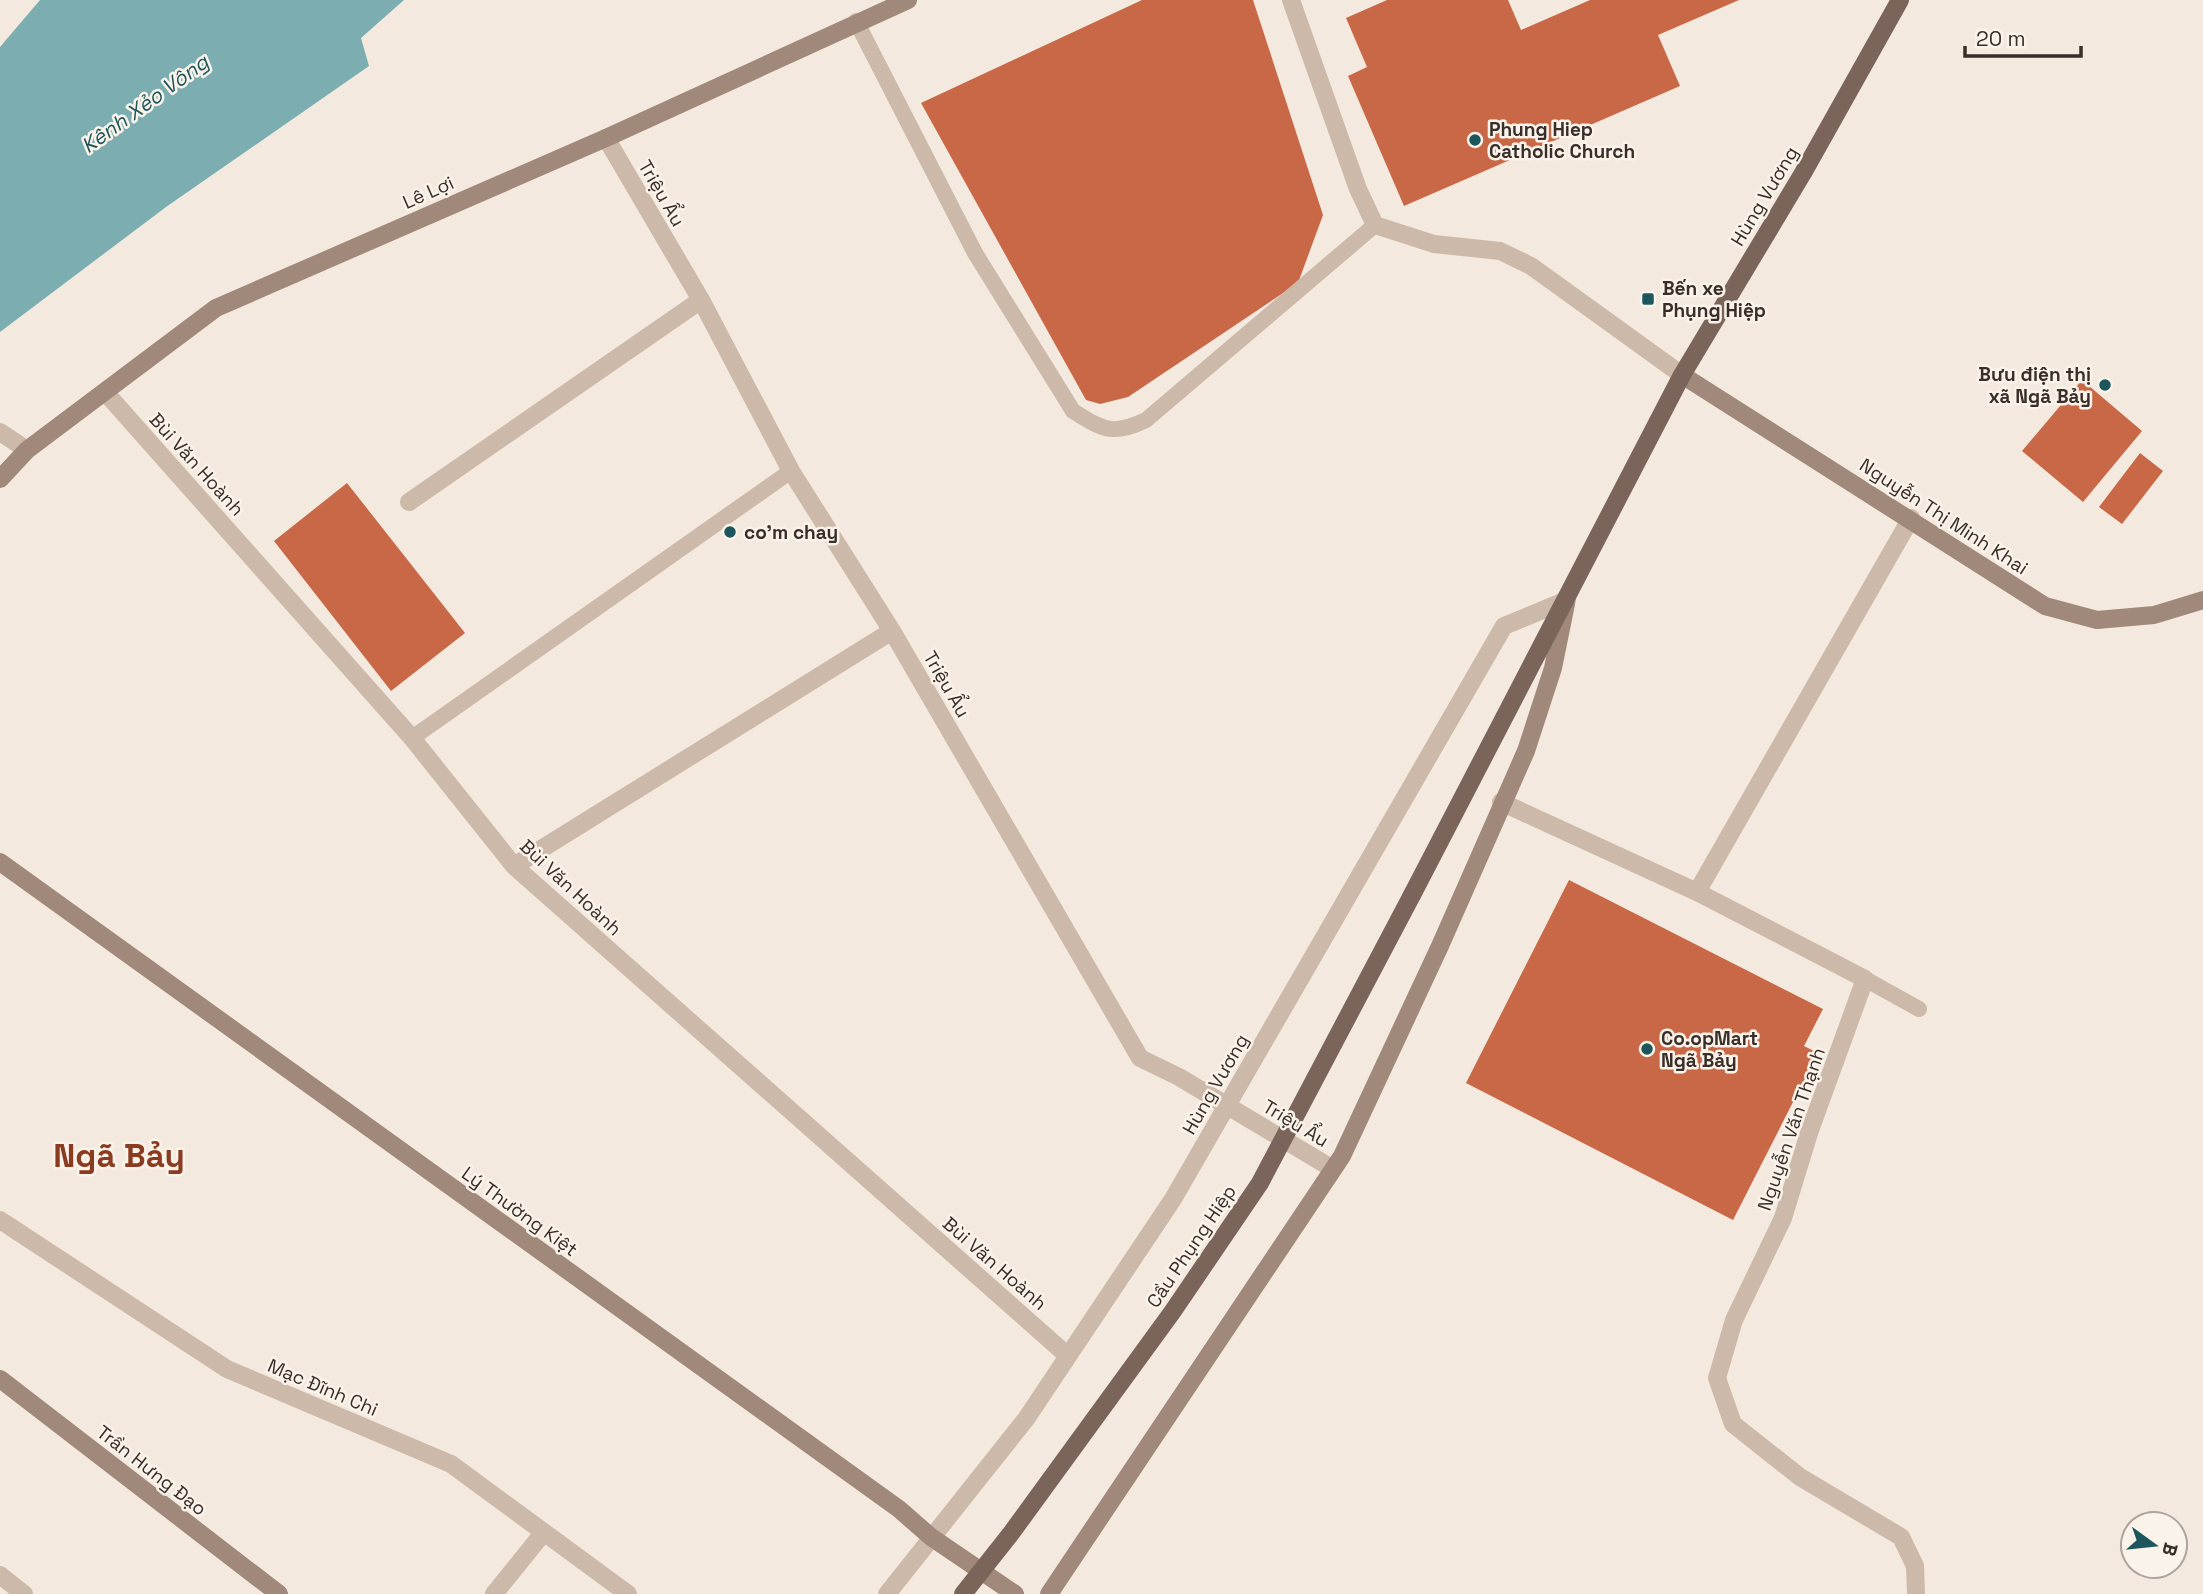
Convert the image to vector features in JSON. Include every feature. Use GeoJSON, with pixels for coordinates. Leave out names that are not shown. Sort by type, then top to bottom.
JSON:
{"type":"FeatureCollection","features":[{"type":"Feature","properties":{"kind":"main road","name":"Hùng Vương"},"geometry":{"type":"LineString","coordinates":[[1412,895],[1682,375],[1803,173],[1900,0]]}},
{"type":"Feature","properties":{"kind":"main road","name":"Cầu Phụng Hiệp"},"geometry":{"type":"LineString","coordinates":[[963,1594],[1012,1532],[1164,1322],[1260,1183],[1412,895]]}},
{"type":"Feature","properties":{"kind":"street","name":"Lê Lợi"},"geometry":{"type":"LineString","coordinates":[[0,479],[27,450],[216,308],[606,138],[856,21],[908,0]]}},
{"type":"Feature","properties":{"kind":"street"},"geometry":{"type":"LineString","coordinates":[[1291,0],[1358,189],[1375,225],[1434,244],[1500,251],[1531,266],[1682,375]]}},
{"type":"Feature","properties":{"kind":"street","name":"Triệu Ẩu"},"geometry":{"type":"LineString","coordinates":[[606,138],[701,300],[791,471],[892,631],[1102,998],[1140,1058],[1333,1169]]}},
{"type":"Feature","properties":{"kind":"street"},"geometry":{"type":"LineString","coordinates":[[409,502],[701,300]]}},
{"type":"Feature","properties":{"kind":"street","name":"Nguyễn Thị Minh Khai"},"geometry":{"type":"LineString","coordinates":[[1682,375],[1911,518],[2045,606],[2097,620],[2154,615],[2203,600]]}},
{"type":"Feature","properties":{"kind":"street","name":"Bùi Văn Hoành"},"geometry":{"type":"LineString","coordinates":[[105,392],[412,738],[514,866],[1068,1356]]}},
{"type":"Feature","properties":{"kind":"street"},"geometry":{"type":"LineString","coordinates":[[0,432],[27,450]]}},
{"type":"Feature","properties":{"kind":"street"},"geometry":{"type":"LineString","coordinates":[[1697,892],[1911,518]]}},
{"type":"Feature","properties":{"kind":"street","name":"Hùng Vương"},"geometry":{"type":"LineString","coordinates":[[1049,1594],[1333,1169],[1440,946],[1501,802],[1526,751],[1549,680],[1567,600]]}},
{"type":"Feature","properties":{"kind":"street","name":"Hùng Vương"},"geometry":{"type":"LineString","coordinates":[[887,1594],[1026,1419],[1173,1199],[1504,626],[1567,600]]}},
{"type":"Feature","properties":{"kind":"street"},"geometry":{"type":"LineString","coordinates":[[514,866],[892,631]]}},
{"type":"Feature","properties":{"kind":"street"},"geometry":{"type":"LineString","coordinates":[[1501,802],[1697,892],[1866,979]]}},
{"type":"Feature","properties":{"kind":"street","name":"Lý Thường Kiệt"},"geometry":{"type":"LineString","coordinates":[[0,862],[899,1509],[931,1537],[1015,1594]]}},
{"type":"Feature","properties":{"kind":"street","name":"Nguyễn Văn Thạnh"},"geometry":{"type":"LineString","coordinates":[[1866,979],[1808,1133],[1783,1218],[1734,1320],[1717,1378],[1733,1424],[1800,1477],[1901,1537],[1915,1566],[1916,1594]]}},
{"type":"Feature","properties":{"kind":"street","name":"Mạc Đĩnh Chi"},"geometry":{"type":"LineString","coordinates":[[0,1220],[227,1369],[452,1464],[628,1594]]}},
{"type":"Feature","properties":{"kind":"street","name":"Trần Hưng Đạo"},"geometry":{"type":"LineString","coordinates":[[0,1379],[279,1594]]}},
{"type":"Feature","properties":{"kind":"street"},"geometry":{"type":"LineString","coordinates":[[494,1594],[544,1532]]}},
{"type":"Feature","properties":{"kind":"street"},"geometry":{"type":"LineString","coordinates":[[0,1575],[24,1594]]}},
{"type":"Feature","properties":{"kind":"lane"},"geometry":{"type":"LineString","coordinates":[[856,21],[975,253],[1073,411],[1098,426],[1123,431],[1146,420],[1375,225]]}},
{"type":"Feature","properties":{"kind":"lane"},"geometry":{"type":"LineString","coordinates":[[412,738],[791,471]]}},
{"type":"Feature","properties":{"kind":"lane"},"geometry":{"type":"LineString","coordinates":[[1866,979],[1919,1009]]}},
{"type":"Feature","properties":{"kind":"water","name":"Kênh Xẻo Vông"},"geometry":{"type":"Polygon","coordinates":[[[40,0],[404,0],[361,38],[369,66],[166,207],[0,332],[0,47],[40,0]]]}},
{"type":"Feature","properties":{"kind":"building"},"geometry":{"type":"Polygon","coordinates":[[[1142,0],[1253,0],[1323,215],[1298,283],[1128,397],[1100,404],[1086,400],[921,103],[1142,0]]]}},
{"type":"Feature","properties":{"kind":"building","name":"Phung Hiep Catholic Church"},"geometry":{"type":"Polygon","coordinates":[[[1387,0],[1508,0],[1521,30],[1590,0],[1739,0],[1658,35],[1680,86],[1404,206],[1348,76],[1367,67],[1346,18],[1387,0]]]}},
{"type":"Feature","properties":{"kind":"building"},"geometry":{"type":"Polygon","coordinates":[[[2082,380],[2142,431],[2083,502],[2022,451],[2082,380]]]}},
{"type":"Feature","properties":{"kind":"building"},"geometry":{"type":"Polygon","coordinates":[[[2140,453],[2163,471],[2122,524],[2099,507],[2140,453]]]}},
{"type":"Feature","properties":{"kind":"building"},"geometry":{"type":"Polygon","coordinates":[[[347,483],[465,633],[391,691],[274,541],[347,483]]]}},
{"type":"Feature","properties":{"kind":"building","name":"Co.opMart Ngã Bảy"},"geometry":{"type":"Polygon","coordinates":[[[1569,880],[1823,1009],[1804,1046],[1818,1053],[1733,1220],[1466,1083],[1569,880]]]}},
{"type":"Feature","properties":{"kind":"place","name":"Phung Hiep Catholic Church"},"geometry":{"type":"Point","coordinates":[1475,140]}},
{"type":"Feature","properties":{"kind":"place","name":"Bến xe Phụng Hiệp"},"geometry":{"type":"Point","coordinates":[1648,299]}},
{"type":"Feature","properties":{"kind":"place","name":"Bưu điện thị xã Ngã Bảy"},"geometry":{"type":"Point","coordinates":[2105,385]}},
{"type":"Feature","properties":{"kind":"place","name":"co'm chay"},"geometry":{"type":"Point","coordinates":[730,532]}},
{"type":"Feature","properties":{"kind":"place","name":"Co.opMart Ngã Bảy"},"geometry":{"type":"Point","coordinates":[1647,1049]}},
{"type":"Feature","properties":{"kind":"district","name":"Ngã Bảy"},"geometry":{"type":"Point","coordinates":[119,1155]}}]}
